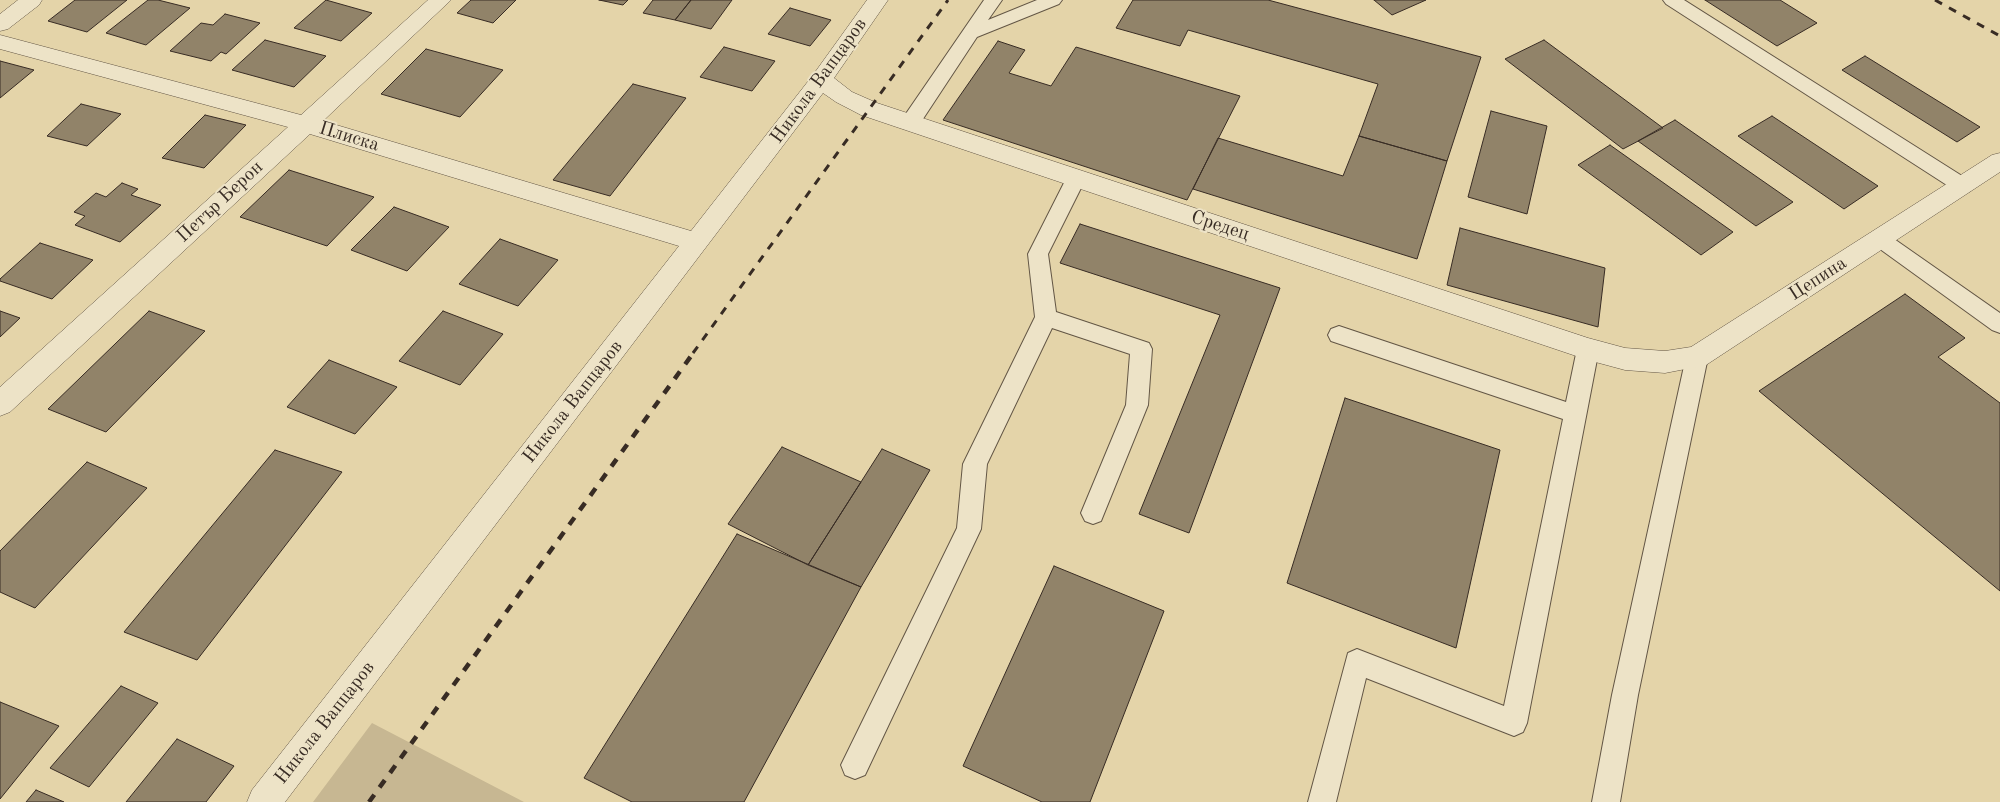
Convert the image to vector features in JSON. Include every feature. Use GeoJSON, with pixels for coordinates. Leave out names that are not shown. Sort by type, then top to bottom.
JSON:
{"type":"FeatureCollection","features":[{"type":"Feature","properties":{"kind":"street"},"geometry":{"type":"LineString","coordinates":[[0,24],[32,0]]}},
{"type":"Feature","properties":{"kind":"street","name":"Петър Берон"},"geometry":{"type":"LineString","coordinates":[[0,404],[441,0]]}},
{"type":"Feature","properties":{"kind":"street","name":"Никола Вапцаров"},"geometry":{"type":"LineString","coordinates":[[264,802],[821,80],[875,0]]}},
{"type":"Feature","properties":{"kind":"street","name":"Плиска"},"geometry":{"type":"LineString","coordinates":[[0,42],[305,124],[696,242]]}},
{"type":"Feature","properties":{"kind":"street","name":"Средец"},"geometry":{"type":"LineString","coordinates":[[821,80],[844,97],[869,109],[1588,349],[1625,359]]}},
{"type":"Feature","properties":{"kind":"street","name":"Цепина"},"geometry":{"type":"LineString","coordinates":[[1625,359],[1665,362],[1697,357],[2000,161]]}},
{"type":"Feature","properties":{"kind":"lane"},"geometry":{"type":"LineString","coordinates":[[910,123],[993,0]]}},
{"type":"Feature","properties":{"kind":"lane"},"geometry":{"type":"LineString","coordinates":[[972,33],[1053,0]]}},
{"type":"Feature","properties":{"kind":"lane"},"geometry":{"type":"LineString","coordinates":[[1672,0],[1963,186]]}},
{"type":"Feature","properties":{"kind":"lane"},"geometry":{"type":"LineString","coordinates":[[855,765],[969,529],[976,464],[1046,317],[1038,254],[1076,178]]}},
{"type":"Feature","properties":{"kind":"lane"},"geometry":{"type":"LineString","coordinates":[[1880,239],[2000,324]]}},
{"type":"Feature","properties":{"kind":"lane"},"geometry":{"type":"LineString","coordinates":[[1046,317],[1141,349],[1137,404],[1093,513]]}},
{"type":"Feature","properties":{"kind":"lane"},"geometry":{"type":"LineString","coordinates":[[1339,335],[1575,414]]}},
{"type":"Feature","properties":{"kind":"lane"},"geometry":{"type":"LineString","coordinates":[[1322,802],[1357,662],[1514,723],[1588,349]]}},
{"type":"Feature","properties":{"kind":"lane"},"geometry":{"type":"LineString","coordinates":[[1606,802],[1625,695],[1697,357]]}},
{"type":"Feature","properties":{"kind":"shaded area"},"geometry":{"type":"Polygon","coordinates":[[[372,723],[524,802],[313,802],[372,723]]]}},
{"type":"Feature","properties":{"kind":"building"},"geometry":{"type":"Polygon","coordinates":[[[75,0],[127,0],[87,32],[48,21],[75,0]]]}},
{"type":"Feature","properties":{"kind":"building"},"geometry":{"type":"Polygon","coordinates":[[[148,0],[158,0],[190,8],[146,45],[106,33],[148,0]]]}},
{"type":"Feature","properties":{"kind":"building"},"geometry":{"type":"Polygon","coordinates":[[[326,0],[372,13],[341,41],[294,28],[326,0]]]}},
{"type":"Feature","properties":{"kind":"building"},"geometry":{"type":"Polygon","coordinates":[[[471,0],[516,0],[493,23],[457,13],[471,0]]]}},
{"type":"Feature","properties":{"kind":"building"},"geometry":{"type":"Polygon","coordinates":[[[599,0],[628,0],[623,5],[599,0]]]}},
{"type":"Feature","properties":{"kind":"building"},"geometry":{"type":"Polygon","coordinates":[[[653,0],[691,0],[675,20],[643,13],[653,0]]]}},
{"type":"Feature","properties":{"kind":"building"},"geometry":{"type":"Polygon","coordinates":[[[691,0],[732,0],[711,29],[675,20],[691,0]]]}},
{"type":"Feature","properties":{"kind":"building"},"geometry":{"type":"Polygon","coordinates":[[[1133,0],[1268,0],[1481,57],[1447,161],[1359,136],[1378,84],[1188,30],[1180,46],[1116,28],[1133,0]]]}},
{"type":"Feature","properties":{"kind":"building"},"geometry":{"type":"Polygon","coordinates":[[[1374,0],[1426,0],[1392,15],[1374,0]]]}},
{"type":"Feature","properties":{"kind":"building"},"geometry":{"type":"Polygon","coordinates":[[[1705,0],[1780,0],[1817,23],[1777,46],[1705,0]]]}},
{"type":"Feature","properties":{"kind":"building"},"geometry":{"type":"Polygon","coordinates":[[[790,8],[831,20],[810,46],[768,34],[790,8]]]}},
{"type":"Feature","properties":{"kind":"building"},"geometry":{"type":"Polygon","coordinates":[[[225,14],[260,23],[226,54],[221,52],[211,61],[170,51],[201,23],[213,25],[225,14]]]}},
{"type":"Feature","properties":{"kind":"building"},"geometry":{"type":"Polygon","coordinates":[[[265,40],[326,56],[294,87],[232,70],[265,40]]]}},
{"type":"Feature","properties":{"kind":"building"},"geometry":{"type":"Polygon","coordinates":[[[1544,40],[1663,128],[1623,149],[1505,59],[1544,40]]]}},
{"type":"Feature","properties":{"kind":"building"},"geometry":{"type":"Polygon","coordinates":[[[998,41],[1025,50],[1009,73],[1051,86],[1076,47],[1240,96],[1187,200],[943,120],[998,41]]]}},
{"type":"Feature","properties":{"kind":"building"},"geometry":{"type":"Polygon","coordinates":[[[724,47],[775,61],[752,91],[700,77],[724,47]]]}},
{"type":"Feature","properties":{"kind":"building"},"geometry":{"type":"Polygon","coordinates":[[[426,49],[503,70],[460,117],[381,94],[426,49]]]}},
{"type":"Feature","properties":{"kind":"building"},"geometry":{"type":"Polygon","coordinates":[[[1865,56],[1980,127],[1957,142],[1842,70],[1865,56]]]}},
{"type":"Feature","properties":{"kind":"building"},"geometry":{"type":"Polygon","coordinates":[[[0,61],[34,70],[0,98],[0,61]]]}},
{"type":"Feature","properties":{"kind":"building"},"geometry":{"type":"Polygon","coordinates":[[[633,84],[686,98],[610,196],[553,180],[633,84]]]}},
{"type":"Feature","properties":{"kind":"building"},"geometry":{"type":"Polygon","coordinates":[[[81,104],[121,114],[87,146],[47,136],[81,104]]]}},
{"type":"Feature","properties":{"kind":"building"},"geometry":{"type":"Polygon","coordinates":[[[1491,111],[1547,126],[1527,214],[1468,197],[1491,111]]]}},
{"type":"Feature","properties":{"kind":"building"},"geometry":{"type":"Polygon","coordinates":[[[205,115],[246,125],[204,168],[162,158],[205,115]]]}},
{"type":"Feature","properties":{"kind":"building"},"geometry":{"type":"Polygon","coordinates":[[[1772,116],[1878,186],[1844,209],[1738,136],[1772,116]]]}},
{"type":"Feature","properties":{"kind":"building"},"geometry":{"type":"Polygon","coordinates":[[[1675,120],[1793,202],[1756,226],[1638,141],[1675,120]]]}},
{"type":"Feature","properties":{"kind":"building"},"geometry":{"type":"Polygon","coordinates":[[[1359,136],[1447,161],[1417,259],[1193,189],[1218,138],[1343,176],[1359,136]]]}},
{"type":"Feature","properties":{"kind":"building"},"geometry":{"type":"Polygon","coordinates":[[[1610,145],[1733,232],[1701,255],[1578,165],[1610,145]]]}},
{"type":"Feature","properties":{"kind":"building"},"geometry":{"type":"Polygon","coordinates":[[[289,170],[374,197],[327,246],[240,217],[289,170]]]}},
{"type":"Feature","properties":{"kind":"building"},"geometry":{"type":"Polygon","coordinates":[[[122,183],[138,189],[131,195],[161,205],[120,242],[75,225],[85,216],[74,212],[96,193],[106,197],[122,183]]]}},
{"type":"Feature","properties":{"kind":"building"},"geometry":{"type":"Polygon","coordinates":[[[394,207],[449,227],[407,271],[351,250],[394,207]]]}},
{"type":"Feature","properties":{"kind":"building"},"geometry":{"type":"Polygon","coordinates":[[[1080,224],[1280,288],[1189,533],[1139,514],[1220,315],[1060,263],[1080,224]]]}},
{"type":"Feature","properties":{"kind":"building"},"geometry":{"type":"Polygon","coordinates":[[[1460,228],[1605,268],[1598,327],[1447,285],[1460,228]]]}},
{"type":"Feature","properties":{"kind":"building"},"geometry":{"type":"Polygon","coordinates":[[[500,239],[558,260],[518,306],[459,284],[500,239]]]}},
{"type":"Feature","properties":{"kind":"building"},"geometry":{"type":"Polygon","coordinates":[[[40,243],[93,260],[52,299],[0,281],[40,243]]]}},
{"type":"Feature","properties":{"kind":"building"},"geometry":{"type":"Polygon","coordinates":[[[1905,294],[1965,338],[1938,357],[2000,403],[2000,591],[1759,391],[1905,294]]]}},
{"type":"Feature","properties":{"kind":"building"},"geometry":{"type":"Polygon","coordinates":[[[0,311],[20,318],[0,337],[0,311]]]}},
{"type":"Feature","properties":{"kind":"building"},"geometry":{"type":"Polygon","coordinates":[[[149,311],[205,331],[106,432],[48,409],[149,311]]]}},
{"type":"Feature","properties":{"kind":"building"},"geometry":{"type":"Polygon","coordinates":[[[443,311],[503,334],[460,385],[399,361],[443,311]]]}},
{"type":"Feature","properties":{"kind":"building"},"geometry":{"type":"Polygon","coordinates":[[[329,360],[397,387],[355,434],[287,407],[329,360]]]}},
{"type":"Feature","properties":{"kind":"building"},"geometry":{"type":"Polygon","coordinates":[[[1345,398],[1500,450],[1456,648],[1287,583],[1345,398]]]}},
{"type":"Feature","properties":{"kind":"building"},"geometry":{"type":"Polygon","coordinates":[[[782,447],[861,482],[808,565],[728,524],[782,447]]]}},
{"type":"Feature","properties":{"kind":"building"},"geometry":{"type":"Polygon","coordinates":[[[882,449],[930,470],[861,587],[808,565],[882,449]]]}},
{"type":"Feature","properties":{"kind":"building"},"geometry":{"type":"Polygon","coordinates":[[[275,450],[342,472],[197,660],[124,632],[275,450]]]}},
{"type":"Feature","properties":{"kind":"building"},"geometry":{"type":"Polygon","coordinates":[[[87,462],[147,488],[35,608],[0,592],[0,551],[87,462]]]}},
{"type":"Feature","properties":{"kind":"building"},"geometry":{"type":"Polygon","coordinates":[[[737,534],[861,587],[744,802],[632,802],[584,778],[737,534]]]}},
{"type":"Feature","properties":{"kind":"building"},"geometry":{"type":"Polygon","coordinates":[[[1054,566],[1164,611],[1090,802],[1042,802],[963,766],[1054,566]]]}},
{"type":"Feature","properties":{"kind":"building"},"geometry":{"type":"Polygon","coordinates":[[[121,686],[158,703],[89,787],[50,768],[121,686]]]}},
{"type":"Feature","properties":{"kind":"building"},"geometry":{"type":"Polygon","coordinates":[[[0,702],[59,726],[0,799],[0,702]]]}},
{"type":"Feature","properties":{"kind":"building"},"geometry":{"type":"Polygon","coordinates":[[[177,739],[234,766],[206,802],[126,802],[177,739]]]}},
{"type":"Feature","properties":{"kind":"building"},"geometry":{"type":"Polygon","coordinates":[[[36,790],[64,802],[26,802],[36,790]]]}},
{"type":"Feature","properties":{"kind":"railway"},"geometry":{"type":"LineString","coordinates":[[693,353],[948,0]]}},
{"type":"Feature","properties":{"kind":"railway"},"geometry":{"type":"LineString","coordinates":[[1935,0],[2000,36]]}},
{"type":"Feature","properties":{"kind":"railway"},"geometry":{"type":"LineString","coordinates":[[369,802],[694,352]]}}]}
